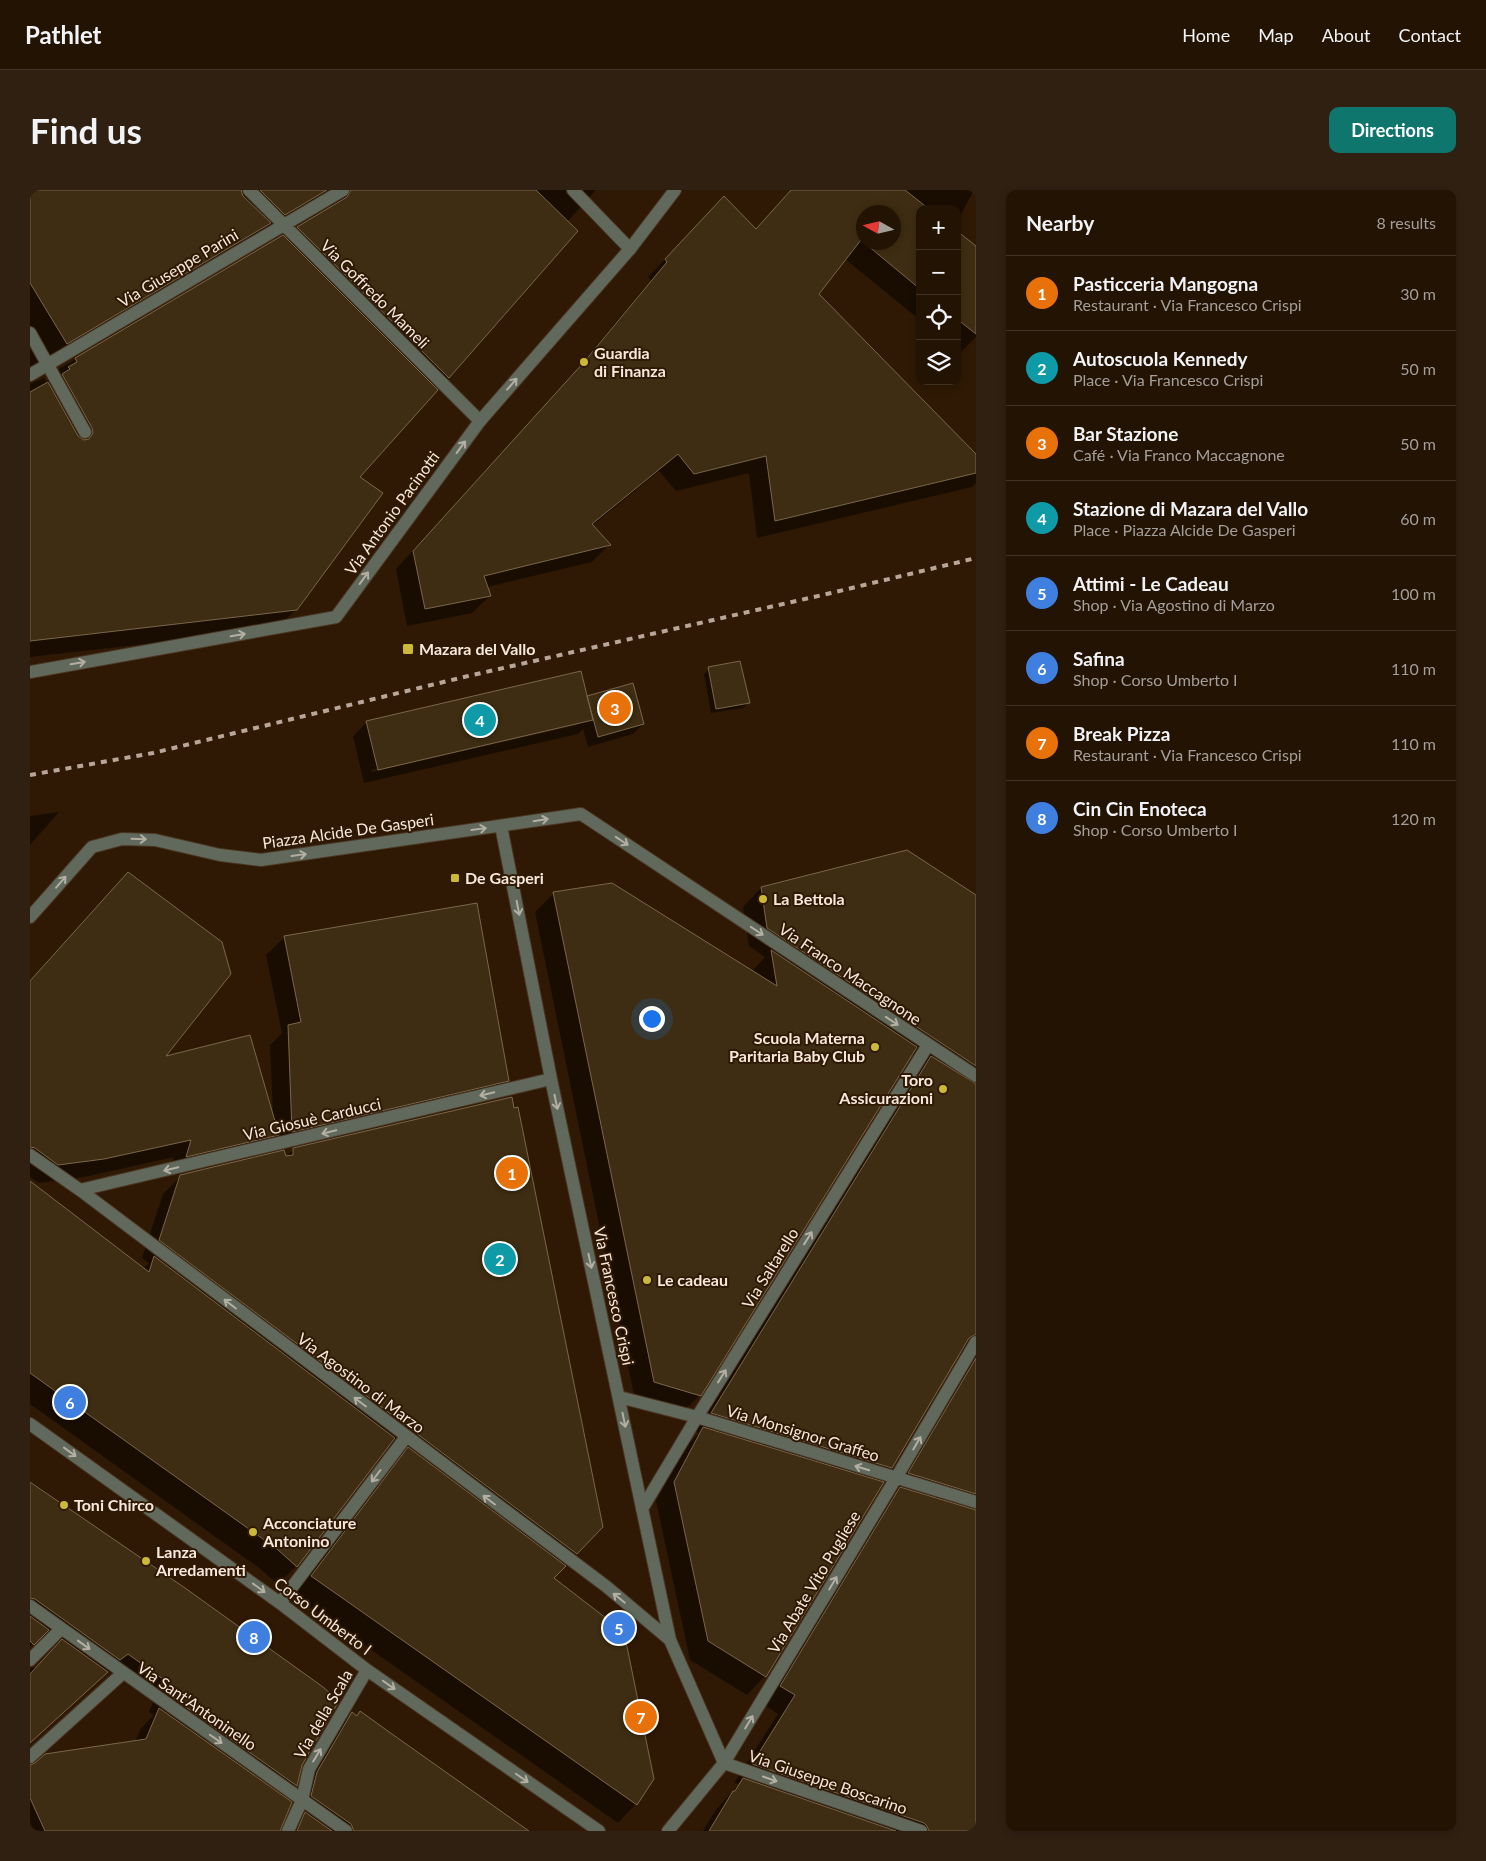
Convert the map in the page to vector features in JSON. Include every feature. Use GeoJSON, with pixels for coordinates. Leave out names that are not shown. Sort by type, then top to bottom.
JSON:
{"type":"FeatureCollection","features":[{"type":"Feature","properties":{"kind":"street","name":"Via Goffredo Mameli"},"geometry":{"type":"LineString","coordinates":[[249,190],[480,421]]}},
{"type":"Feature","properties":{"kind":"street","name":"Via Giuseppe Parini"},"geometry":{"type":"LineString","coordinates":[[30,375],[343,190]]}},
{"type":"Feature","properties":{"kind":"street"},"geometry":{"type":"LineString","coordinates":[[573,190],[630,249]]}},
{"type":"Feature","properties":{"kind":"street","name":"Via Antonio Pacinotti"},"geometry":{"type":"LineString","coordinates":[[30,672],[336,617],[480,421],[630,249],[675,190]]}},
{"type":"Feature","properties":{"kind":"street"},"geometry":{"type":"LineString","coordinates":[[30,333],[85,432]]}},
{"type":"Feature","properties":{"kind":"street","name":"Piazza Alcide De Gasperi"},"geometry":{"type":"LineString","coordinates":[[30,917],[92,847],[122,838],[155,840],[220,855],[260,860],[581,814]]}},
{"type":"Feature","properties":{"kind":"street","name":"Via Franco Maccagnone"},"geometry":{"type":"LineString","coordinates":[[581,814],[976,1076]]}},
{"type":"Feature","properties":{"kind":"street","name":"Via Francesco Crispi"},"geometry":{"type":"LineString","coordinates":[[501,826],[551,1079],[670,1640],[724,1763]]}},
{"type":"Feature","properties":{"kind":"street","name":"Via Saltarello"},"geometry":{"type":"LineString","coordinates":[[642,1509],[928,1045]]}},
{"type":"Feature","properties":{"kind":"street","name":"Via Giosuè Carducci"},"geometry":{"type":"LineString","coordinates":[[80,1190],[551,1079]]}},
{"type":"Feature","properties":{"kind":"street","name":"Via Agostino di Marzo"},"geometry":{"type":"LineString","coordinates":[[30,1155],[80,1190],[599,1582],[670,1640]]}},
{"type":"Feature","properties":{"kind":"street","name":"Via Abate Vito Pugliese"},"geometry":{"type":"LineString","coordinates":[[668,1831],[724,1763],[976,1342]]}},
{"type":"Feature","properties":{"kind":"street","name":"Via Monsignor Graffeo"},"geometry":{"type":"LineString","coordinates":[[619,1397],[697,1417],[976,1502]]}},
{"type":"Feature","properties":{"kind":"street","name":"Corso Umberto I"},"geometry":{"type":"LineString","coordinates":[[30,1424],[280,1603],[367,1670],[599,1831]]}},
{"type":"Feature","properties":{"kind":"street"},"geometry":{"type":"LineString","coordinates":[[280,1603],[406,1437]]}},
{"type":"Feature","properties":{"kind":"street","name":"Via Sant'Antoninello"},"geometry":{"type":"LineString","coordinates":[[30,1606],[346,1831]]}},
{"type":"Feature","properties":{"kind":"street"},"geometry":{"type":"LineString","coordinates":[[30,1660],[61,1629]]}},
{"type":"Feature","properties":{"kind":"street","name":"Via della Scala"},"geometry":{"type":"LineString","coordinates":[[288,1831],[302,1800],[309,1769],[367,1670]]}},
{"type":"Feature","properties":{"kind":"street"},"geometry":{"type":"LineString","coordinates":[[30,1757],[123,1673]]}},
{"type":"Feature","properties":{"kind":"street","name":"Via Giuseppe Boscarino"},"geometry":{"type":"LineString","coordinates":[[724,1763],[921,1831]]}},
{"type":"Feature","properties":{"kind":"building"},"geometry":{"type":"Polygon","coordinates":[[[30,190],[241,190],[243,196],[271,223],[67,344],[30,283],[30,190]]]}},
{"type":"Feature","properties":{"kind":"building"},"geometry":{"type":"Polygon","coordinates":[[[260,190],[327,190],[285,215],[260,190]]]}},
{"type":"Feature","properties":{"kind":"building"},"geometry":{"type":"Polygon","coordinates":[[[351,190],[536,190],[578,231],[449,378],[297,227],[347,197],[351,190]]]}},
{"type":"Feature","properties":{"kind":"building"},"geometry":{"type":"Polygon","coordinates":[[[791,190],[905,190],[924,205],[916,205],[916,286],[873,250],[901,250],[901,205],[856,205],[856,246],[819,294],[976,454],[976,473],[775,521],[766,456],[694,474],[678,454],[592,524],[611,545],[484,576],[491,596],[425,609],[413,551],[584,362],[667,262],[665,259],[724,196],[756,229],[791,190]]]}},
{"type":"Feature","properties":{"kind":"building"},"geometry":{"type":"Polygon","coordinates":[[[961,234],[976,246],[976,334],[961,322],[961,234]]]}},
{"type":"Feature","properties":{"kind":"building"},"geometry":{"type":"Polygon","coordinates":[[[283,235],[438,390],[360,477],[383,493],[297,610],[30,641],[30,392],[48,382],[78,436],[84,440],[89,439],[93,433],[92,428],[62,374],[70,369],[68,367],[77,362],[75,358],[283,235]]]}},
{"type":"Feature","properties":{"kind":"building"},"geometry":{"type":"Polygon","coordinates":[[[740,661],[750,703],[716,709],[708,667],[740,661]]]}},
{"type":"Feature","properties":{"kind":"building"},"geometry":{"type":"Polygon","coordinates":[[[581,671],[593,720],[378,770],[366,721],[581,671]]]}},
{"type":"Feature","properties":{"kind":"building"},"geometry":{"type":"Polygon","coordinates":[[[633,683],[644,724],[598,737],[587,696],[633,683]]]}},
{"type":"Feature","properties":{"kind":"building"},"geometry":{"type":"Polygon","coordinates":[[[907,850],[976,895],[976,1066],[767,928],[761,887],[907,850]]]}},
{"type":"Feature","properties":{"kind":"building"},"geometry":{"type":"Polygon","coordinates":[[[128,872],[222,942],[231,974],[166,1056],[250,1035],[279,1135],[186,1157],[191,1140],[104,1159],[58,1165],[35,1148],[30,1147],[30,981],[128,872]]]}},
{"type":"Feature","properties":{"kind":"building"},"geometry":{"type":"Polygon","coordinates":[[[612,883],[777,986],[771,950],[917,1047],[701,1396],[654,1382],[553,892],[612,883]]]}},
{"type":"Feature","properties":{"kind":"building"},"geometry":{"type":"Polygon","coordinates":[[[477,903],[509,1081],[292,1132],[288,1025],[301,1022],[284,936],[477,903]]]}},
{"type":"Feature","properties":{"kind":"building"},"geometry":{"type":"Polygon","coordinates":[[[931,1056],[976,1084],[976,1334],[969,1338],[892,1468],[711,1413],[931,1056]]]}},
{"type":"Feature","properties":{"kind":"building"},"geometry":{"type":"Polygon","coordinates":[[[512,1097],[514,1108],[518,1107],[603,1527],[577,1554],[159,1240],[180,1175],[284,1150],[286,1156],[293,1155],[293,1148],[512,1097]]]}},
{"type":"Feature","properties":{"kind":"building"},"geometry":{"type":"Polygon","coordinates":[[[30,1181],[149,1272],[154,1256],[395,1438],[297,1567],[277,1549],[30,1373],[30,1181]]]}},
{"type":"Feature","properties":{"kind":"building"},"geometry":{"type":"Polygon","coordinates":[[[976,1358],[976,1494],[908,1473],[976,1358]]]}},
{"type":"Feature","properties":{"kind":"building"},"geometry":{"type":"Polygon","coordinates":[[[703,1427],[884,1482],[766,1677],[708,1641],[674,1482],[703,1427]]]}},
{"type":"Feature","properties":{"kind":"building"},"geometry":{"type":"Polygon","coordinates":[[[408,1447],[566,1566],[554,1578],[624,1632],[654,1779],[637,1805],[311,1576],[408,1447]]]}},
{"type":"Feature","properties":{"kind":"building"},"geometry":{"type":"Polygon","coordinates":[[[30,1482],[185,1588],[323,1687],[339,1701],[302,1765],[297,1786],[166,1693],[170,1684],[128,1654],[120,1660],[35,1599],[30,1598],[30,1482]]]}},
{"type":"Feature","properties":{"kind":"building"},"geometry":{"type":"Polygon","coordinates":[[[900,1487],[976,1510],[976,1831],[929,1831],[924,1823],[752,1764],[795,1695],[780,1686],[900,1487]]]}},
{"type":"Feature","properties":{"kind":"building"},"geometry":{"type":"Polygon","coordinates":[[[30,1616],[49,1630],[34,1645],[30,1641],[30,1616]]]}},
{"type":"Feature","properties":{"kind":"building"},"geometry":{"type":"Polygon","coordinates":[[[62,1639],[108,1672],[30,1743],[30,1674],[62,1639]]]}},
{"type":"Feature","properties":{"kind":"building"},"geometry":{"type":"Polygon","coordinates":[[[159,1708],[292,1802],[280,1831],[45,1831],[30,1798],[30,1765],[45,1754],[146,1739],[159,1708]]]}},
{"type":"Feature","properties":{"kind":"building"},"geometry":{"type":"Polygon","coordinates":[[[360,1711],[529,1831],[354,1831],[351,1824],[311,1796],[317,1772],[352,1712],[357,1716],[360,1711]]]}},
{"type":"Feature","properties":{"kind":"building"},"geometry":{"type":"Polygon","coordinates":[[[743,1778],[896,1831],[709,1831],[743,1778]]]}},
{"type":"Feature","properties":{"kind":"building"},"geometry":{"type":"Polygon","coordinates":[[[305,1812],[332,1831],[297,1831],[305,1812]]]}},
{"type":"Feature","properties":{"kind":"railway"},"geometry":{"type":"LineString","coordinates":[[30,775],[153,753],[464,677],[976,558]]}},
{"type":"Feature","properties":{"kind":"place","name":"Guardia di Finanza"},"geometry":{"type":"Point","coordinates":[584,362]}},
{"type":"Feature","properties":{"kind":"place","name":"Mazara del Vallo"},"geometry":{"type":"Point","coordinates":[408,649]}},
{"type":"Feature","properties":{"kind":"place","name":"Bar Stazione"},"geometry":{"type":"Point","coordinates":[615,708]}},
{"type":"Feature","properties":{"kind":"place","name":"Stazione di Mazara del Vallo"},"geometry":{"type":"Point","coordinates":[480,720]}},
{"type":"Feature","properties":{"kind":"place","name":"De Gasperi"},"geometry":{"type":"Point","coordinates":[455,878]}},
{"type":"Feature","properties":{"kind":"place","name":"La Bettola"},"geometry":{"type":"Point","coordinates":[763,899]}},
{"type":"Feature","properties":{"kind":"place","name":"Scuola Materna Paritaria Baby Club"},"geometry":{"type":"Point","coordinates":[875,1047]}},
{"type":"Feature","properties":{"kind":"place","name":"Toro Assicurazioni"},"geometry":{"type":"Point","coordinates":[943,1089]}},
{"type":"Feature","properties":{"kind":"place","name":"Pasticceria Mangogna"},"geometry":{"type":"Point","coordinates":[512,1173]}},
{"type":"Feature","properties":{"kind":"place","name":"Autoscuola Kennedy"},"geometry":{"type":"Point","coordinates":[500,1259]}},
{"type":"Feature","properties":{"kind":"place","name":"Le cadeau"},"geometry":{"type":"Point","coordinates":[647,1280]}},
{"type":"Feature","properties":{"kind":"place","name":"Safina"},"geometry":{"type":"Point","coordinates":[70,1402]}},
{"type":"Feature","properties":{"kind":"place","name":"Toni Chirco"},"geometry":{"type":"Point","coordinates":[64,1505]}},
{"type":"Feature","properties":{"kind":"place","name":"Acconciature Antonino"},"geometry":{"type":"Point","coordinates":[253,1532]}},
{"type":"Feature","properties":{"kind":"place","name":"Lanza Arredamenti"},"geometry":{"type":"Point","coordinates":[146,1561]}},
{"type":"Feature","properties":{"kind":"place","name":"Attimi - Le Cadeau"},"geometry":{"type":"Point","coordinates":[619,1628]}},
{"type":"Feature","properties":{"kind":"place","name":"Cin Cin Enoteca"},"geometry":{"type":"Point","coordinates":[254,1637]}},
{"type":"Feature","properties":{"kind":"place","name":"Break Pizza"},"geometry":{"type":"Point","coordinates":[641,1717]}}]}
